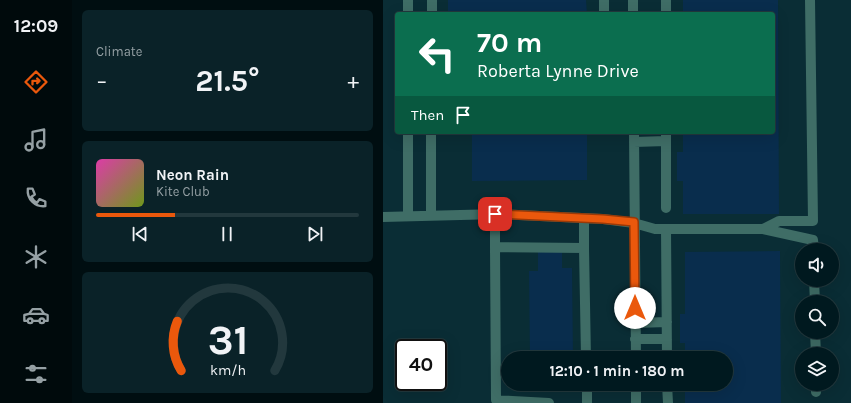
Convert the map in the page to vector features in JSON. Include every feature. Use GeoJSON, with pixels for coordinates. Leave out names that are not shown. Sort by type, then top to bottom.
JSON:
{"type":"FeatureCollection","features":[{"type":"Feature","properties":{"kind":"street"},"geometry":{"type":"LineString","coordinates":[[408,0],[408,12]]}},
{"type":"Feature","properties":{"kind":"street"},"geometry":{"type":"LineString","coordinates":[[432,0],[432,12]]}},
{"type":"Feature","properties":{"kind":"street"},"geometry":{"type":"LineString","coordinates":[[604,0],[604,12]]}},
{"type":"Feature","properties":{"kind":"street"},"geometry":{"type":"LineString","coordinates":[[633,0],[633,12]]}},
{"type":"Feature","properties":{"kind":"street"},"geometry":{"type":"LineString","coordinates":[[666,0],[666,12]]}},
{"type":"Feature","properties":{"kind":"street"},"geometry":{"type":"LineString","coordinates":[[763,228],[779,221],[813,221],[810,0]]}},
{"type":"Feature","properties":{"kind":"street"},"geometry":{"type":"LineString","coordinates":[[408,134],[408,216]]}},
{"type":"Feature","properties":{"kind":"street"},"geometry":{"type":"LineString","coordinates":[[431,134],[431,215]]}},
{"type":"Feature","properties":{"kind":"street"},"geometry":{"type":"LineString","coordinates":[[636,351],[634,137],[666,137],[666,208]]}},
{"type":"Feature","properties":{"kind":"street"},"geometry":{"type":"LineString","coordinates":[[383,217],[495,214],[634,222],[655,229],[763,228],[813,240],[813,243]]}},
{"type":"Feature","properties":{"kind":"street"},"geometry":{"type":"LineString","coordinates":[[495,214],[496,400],[549,403]]}},
{"type":"Feature","properties":{"kind":"street"},"geometry":{"type":"LineString","coordinates":[[584,218],[586,351]]}},
{"type":"Feature","properties":{"kind":"street"},"geometry":{"type":"LineString","coordinates":[[666,229],[667,351]]}},
{"type":"Feature","properties":{"kind":"street"},"geometry":{"type":"LineString","coordinates":[[495,247],[584,248]]}},
{"type":"Feature","properties":{"kind":"street"},"geometry":{"type":"LineString","coordinates":[[635,323],[667,322]]}},
{"type":"Feature","properties":{"kind":"street"},"geometry":{"type":"LineString","coordinates":[[635,339],[667,339]]}},
{"type":"Feature","properties":{"kind":"street"},"geometry":{"type":"LineString","coordinates":[[587,391],[587,403]]}},
{"type":"Feature","properties":{"kind":"street"},"geometry":{"type":"LineString","coordinates":[[636,391],[636,403]]}},
{"type":"Feature","properties":{"kind":"street"},"geometry":{"type":"LineString","coordinates":[[667,391],[668,403]]}},
{"type":"Feature","properties":{"kind":"shaded area"},"geometry":{"type":"Polygon","coordinates":[[[383,0],[851,0],[851,403],[383,403],[383,0]]]}},
{"type":"Feature","properties":{"kind":"building"},"geometry":{"type":"Polygon","coordinates":[[[448,0],[586,0],[587,12],[448,12],[448,0]]]}},
{"type":"Feature","properties":{"kind":"building"},"geometry":{"type":"Polygon","coordinates":[[[683,0],[778,0],[779,214],[683,214],[683,181],[677,181],[677,152],[683,152],[683,134],[775,134],[775,12],[683,12],[683,0]]]}},
{"type":"Feature","properties":{"kind":"building"},"geometry":{"type":"Polygon","coordinates":[[[472,134],[587,134],[587,180],[472,181],[472,134]]]}},
{"type":"Feature","properties":{"kind":"building"},"geometry":{"type":"Polygon","coordinates":[[[538,251],[562,251],[562,268],[572,268],[573,351],[530,351],[529,271],[538,271],[538,251]]]}},
{"type":"Feature","properties":{"kind":"building"},"geometry":{"type":"Polygon","coordinates":[[[780,251],[781,403],[685,403],[685,391],[733,391],[733,351],[685,351],[685,343],[680,343],[680,314],[685,314],[685,252],[780,251]]]}},
{"type":"Feature","properties":{"kind":"route"},"geometry":{"type":"LineString","coordinates":[[495,214],[560,216],[634,222],[635,308]]}}]}
